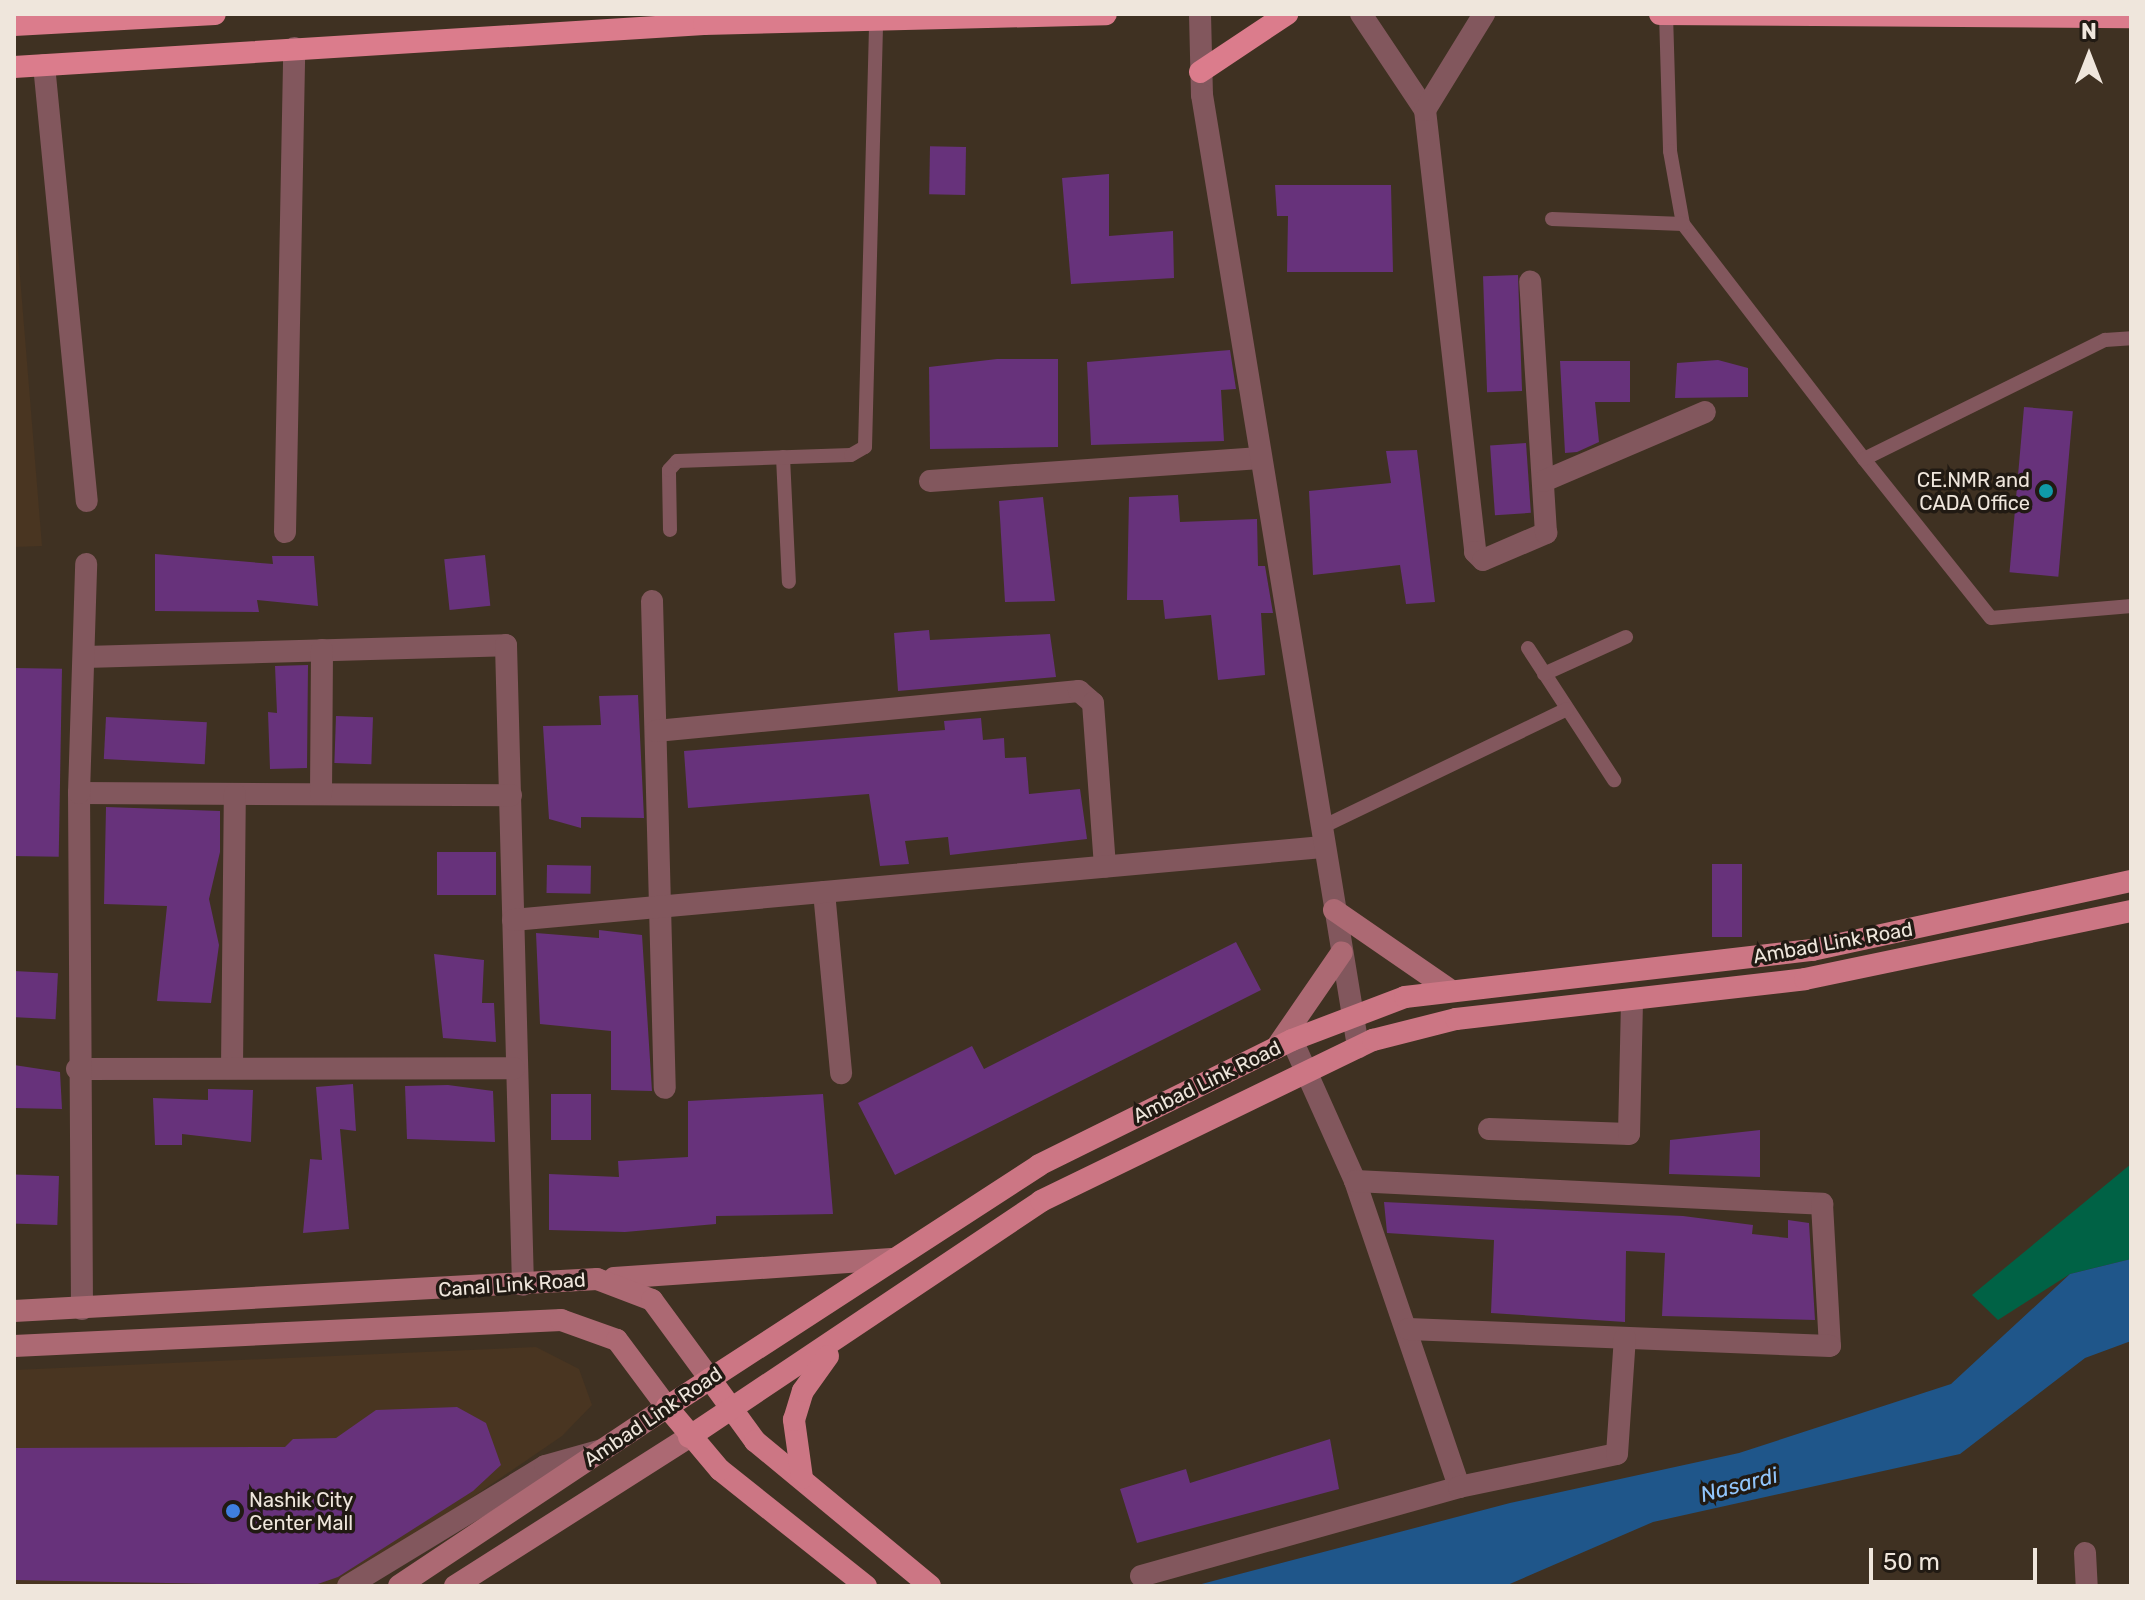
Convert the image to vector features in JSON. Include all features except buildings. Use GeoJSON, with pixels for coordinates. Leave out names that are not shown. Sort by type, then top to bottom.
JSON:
{"type":"FeatureCollection","features":[{"type":"Feature","properties":{"kind":"highway"},"geometry":{"type":"LineString","coordinates":[[14,25],[215,14]]}},
{"type":"Feature","properties":{"kind":"highway"},"geometry":{"type":"LineString","coordinates":[[14,67],[704,19],[876,21],[1106,14]]}},
{"type":"Feature","properties":{"kind":"highway"},"geometry":{"type":"LineString","coordinates":[[1200,72],[1287,14]]}},
{"type":"Feature","properties":{"kind":"highway"},"geometry":{"type":"LineString","coordinates":[[1660,14],[2131,17]]}},
{"type":"Feature","properties":{"kind":"main road","name":"Ambad Link Road"},"geometry":{"type":"LineString","coordinates":[[399,1586],[524,1490],[604,1449],[1039,1165],[1284,1044],[1352,1014],[1450,990],[1812,950],[2131,881]]}},
{"type":"Feature","properties":{"kind":"main road"},"geometry":{"type":"LineString","coordinates":[[1334,910],[1450,990]]}},
{"type":"Feature","properties":{"kind":"main road","name":"Ambad Link Road"},"geometry":{"type":"LineString","coordinates":[[455,1586],[733,1410],[1041,1201],[1358,1047],[1456,1019],[1805,979],[2131,911]]}},
{"type":"Feature","properties":{"kind":"main road"},"geometry":{"type":"LineString","coordinates":[[1284,1044],[1342,952]]}},
{"type":"Feature","properties":{"kind":"main road"},"geometry":{"type":"LineString","coordinates":[[597,1279],[891,1259]]}},
{"type":"Feature","properties":{"kind":"main road","name":"Canal Link Road"},"geometry":{"type":"LineString","coordinates":[[14,1311],[597,1279],[652,1300],[755,1441],[930,1586]]}},
{"type":"Feature","properties":{"kind":"main road","name":"Canal Link Road"},"geometry":{"type":"LineString","coordinates":[[14,1346],[561,1320],[606,1330],[689,1437],[866,1586]]}},
{"type":"Feature","properties":{"kind":"main road"},"geometry":{"type":"LineString","coordinates":[[802,1480],[791,1436],[798,1404],[841,1339]]}},
{"type":"Feature","properties":{"kind":"street"},"geometry":{"type":"LineString","coordinates":[[1200,14],[1200,72],[1260,458],[1358,1047]]}},
{"type":"Feature","properties":{"kind":"street"},"geometry":{"type":"LineString","coordinates":[[1361,14],[1425,110],[1476,557],[1545,537],[1530,282]]}},
{"type":"Feature","properties":{"kind":"street"},"geometry":{"type":"LineString","coordinates":[[1425,110],[1484,14]]}},
{"type":"Feature","properties":{"kind":"street"},"geometry":{"type":"LineString","coordinates":[[285,532],[294,48]]}},
{"type":"Feature","properties":{"kind":"street"},"geometry":{"type":"LineString","coordinates":[[44,65],[87,501]]}},
{"type":"Feature","properties":{"kind":"street"},"geometry":{"type":"LineString","coordinates":[[1544,481],[1705,412]]}},
{"type":"Feature","properties":{"kind":"street"},"geometry":{"type":"LineString","coordinates":[[930,481],[1260,458]]}},
{"type":"Feature","properties":{"kind":"street"},"geometry":{"type":"LineString","coordinates":[[82,1309],[77,1069],[79,793],[86,564]]}},
{"type":"Feature","properties":{"kind":"street"},"geometry":{"type":"LineString","coordinates":[[652,601],[665,1088]]}},
{"type":"Feature","properties":{"kind":"street"},"geometry":{"type":"LineString","coordinates":[[85,657],[506,645],[514,1068],[523,1285]]}},
{"type":"Feature","properties":{"kind":"street"},"geometry":{"type":"LineString","coordinates":[[321,794],[322,650]]}},
{"type":"Feature","properties":{"kind":"street"},"geometry":{"type":"LineString","coordinates":[[656,731],[1079,691],[1093,703],[1105,867]]}},
{"type":"Feature","properties":{"kind":"street"},"geometry":{"type":"LineString","coordinates":[[79,793],[511,795]]}},
{"type":"Feature","properties":{"kind":"street"},"geometry":{"type":"LineString","coordinates":[[232,1067],[235,794]]}},
{"type":"Feature","properties":{"kind":"street"},"geometry":{"type":"LineString","coordinates":[[513,920],[1105,867],[1322,837]]}},
{"type":"Feature","properties":{"kind":"street"},"geometry":{"type":"LineString","coordinates":[[824,892],[841,1073]]}},
{"type":"Feature","properties":{"kind":"street"},"geometry":{"type":"LineString","coordinates":[[1489,1129],[1629,1134],[1632,1000]]}},
{"type":"Feature","properties":{"kind":"street"},"geometry":{"type":"LineString","coordinates":[[1284,1044],[1306,1070],[1355,1181],[1408,1329],[1459,1487]]}},
{"type":"Feature","properties":{"kind":"street"},"geometry":{"type":"LineString","coordinates":[[77,1069],[514,1068]]}},
{"type":"Feature","properties":{"kind":"street"},"geometry":{"type":"LineString","coordinates":[[1355,1181],[1822,1204],[1830,1346],[1408,1329]]}},
{"type":"Feature","properties":{"kind":"street"},"geometry":{"type":"LineString","coordinates":[[1141,1576],[1459,1487],[1617,1454],[1625,1338]]}},
{"type":"Feature","properties":{"kind":"street"},"geometry":{"type":"LineString","coordinates":[[348,1586],[524,1490]]}},
{"type":"Feature","properties":{"kind":"street"},"geometry":{"type":"LineString","coordinates":[[2085,1553],[2087,1586]]}},
{"type":"Feature","properties":{"kind":"lane"},"geometry":{"type":"LineString","coordinates":[[1666,14],[1670,151],[1683,224],[1864,459],[1991,618],[2131,606]]}},
{"type":"Feature","properties":{"kind":"lane"},"geometry":{"type":"LineString","coordinates":[[670,530],[669,470],[677,461],[851,455],[868,438],[876,21]]}},
{"type":"Feature","properties":{"kind":"lane"},"geometry":{"type":"LineString","coordinates":[[1552,219],[1683,224]]}},
{"type":"Feature","properties":{"kind":"lane"},"geometry":{"type":"LineString","coordinates":[[1864,459],[2105,340],[2131,338]]}},
{"type":"Feature","properties":{"kind":"lane"},"geometry":{"type":"LineString","coordinates":[[783,457],[789,582]]}},
{"type":"Feature","properties":{"kind":"lane"},"geometry":{"type":"LineString","coordinates":[[1544,674],[1626,637]]}},
{"type":"Feature","properties":{"kind":"lane"},"geometry":{"type":"LineString","coordinates":[[1528,648],[1614,780]]}},
{"type":"Feature","properties":{"kind":"lane"},"geometry":{"type":"LineString","coordinates":[[1322,837],[1567,709]]}},
{"type":"Feature","properties":{"kind":"shaded area"},"geometry":{"type":"Polygon","coordinates":[[[14,203],[42,546],[14,547],[14,203]]]}},
{"type":"Feature","properties":{"kind":"shaded area","name":"Nashik City Center Mall"},"geometry":{"type":"Polygon","coordinates":[[[536,1347],[579,1369],[592,1405],[562,1436],[343,1586],[14,1586],[14,1370],[536,1347]]]}},
{"type":"Feature","properties":{"kind":"green space"},"geometry":{"type":"Polygon","coordinates":[[[2131,1164],[2131,1259],[2070,1274],[1998,1320],[1972,1295],[2131,1164]]]}},
{"type":"Feature","properties":{"kind":"water","name":"Nasardi"},"geometry":{"type":"Polygon","coordinates":[[[2131,1259],[2131,1341],[2085,1358],[1960,1454],[1653,1522],[1505,1586],[1194,1586],[1510,1503],[1739,1453],[1951,1384],[2070,1274],[2131,1259]]]}},
{"type":"Feature","properties":{"kind":"place","name":"CE.NMR and CADA Office"},"geometry":{"type":"Point","coordinates":[2046,491]}},
{"type":"Feature","properties":{"kind":"place","name":"Nashik City Center Mall"},"geometry":{"type":"Point","coordinates":[233,1511]}}]}
